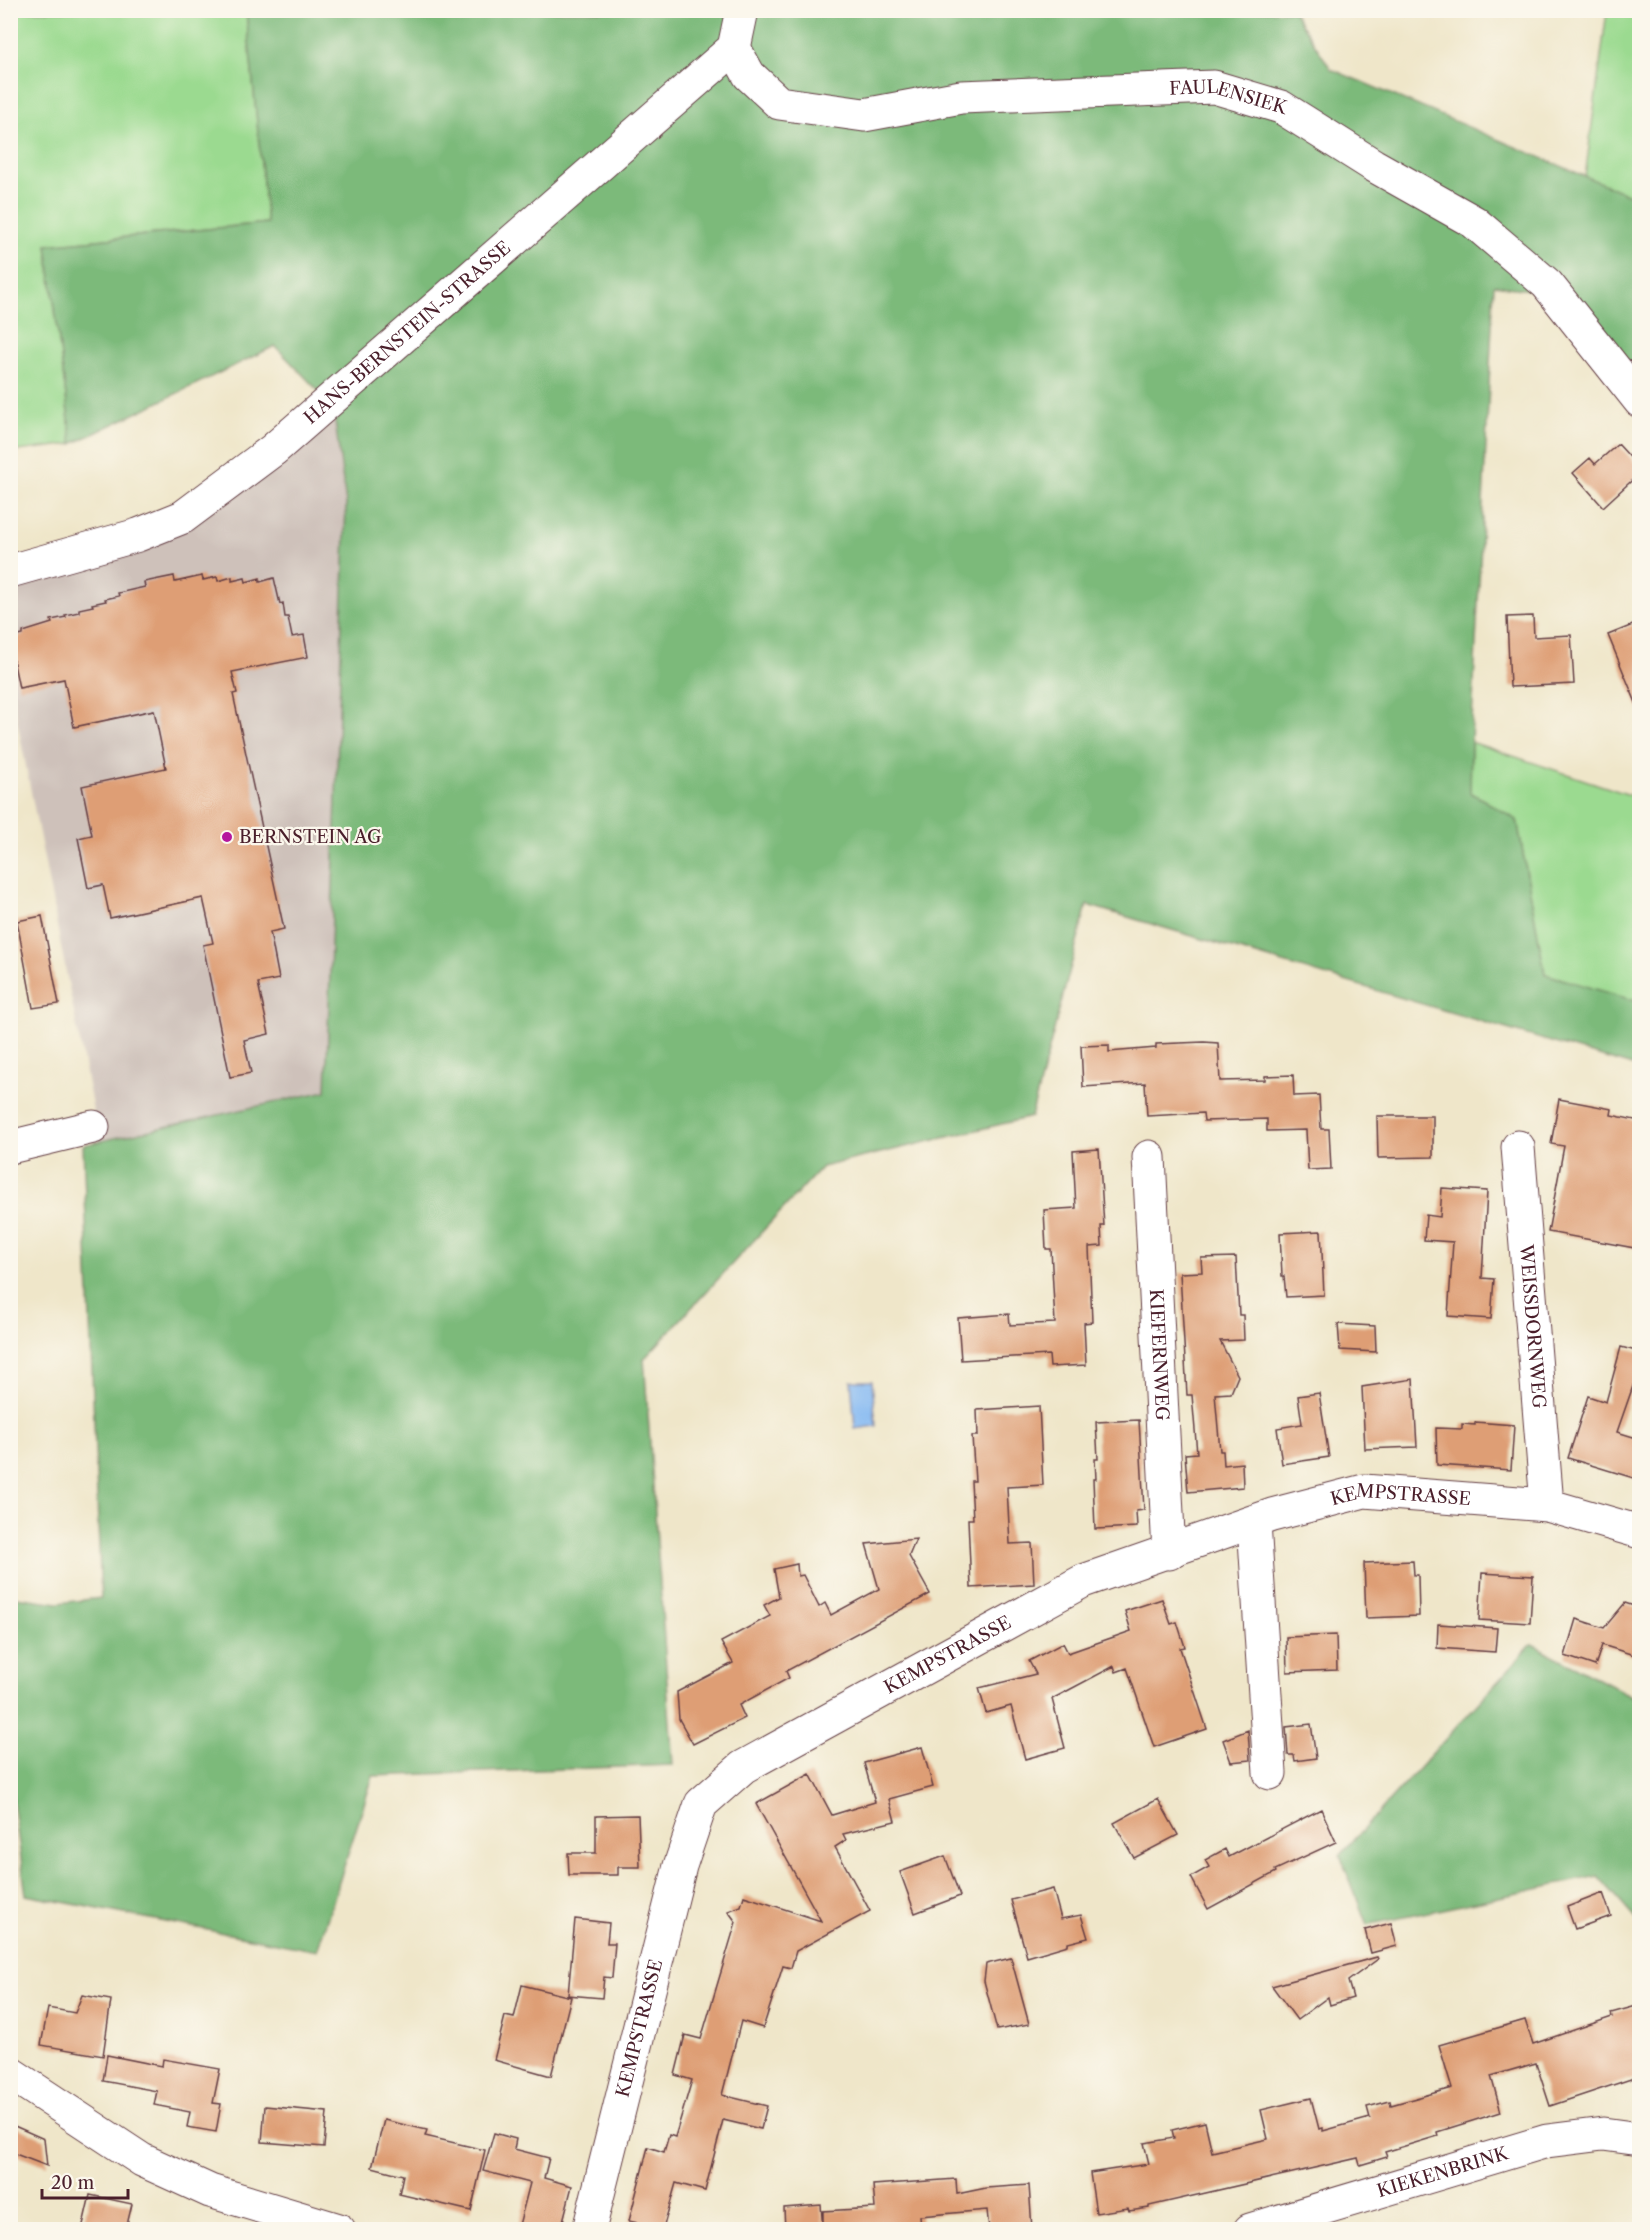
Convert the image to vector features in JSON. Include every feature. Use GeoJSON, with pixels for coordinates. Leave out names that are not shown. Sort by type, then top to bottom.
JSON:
{"type":"FeatureCollection","features":[{"type":"Feature","properties":{"kind":"street"},"geometry":{"type":"LineString","coordinates":[[734,48],[742,10]]}},
{"type":"Feature","properties":{"kind":"street","name":"FAULENSIEK"},"geometry":{"type":"LineString","coordinates":[[734,48],[749,75],[779,103],[864,115],[961,97],[1214,87],[1281,107],[1373,165],[1474,222],[1547,284],[1640,401]]}},
{"type":"Feature","properties":{"kind":"street","name":"HANS-BERNSTEIN-STRASSE"},"geometry":{"type":"LineString","coordinates":[[10,571],[138,535],[183,517],[290,435],[734,48]]}},
{"type":"Feature","properties":{"kind":"street"},"geometry":{"type":"LineString","coordinates":[[10,1147],[93,1127]]}},
{"type":"Feature","properties":{"kind":"street","name":"WEISSDORNWEG"},"geometry":{"type":"LineString","coordinates":[[1518,1147],[1547,1505]]}},
{"type":"Feature","properties":{"kind":"street","name":"KIEFERNWEG"},"geometry":{"type":"LineString","coordinates":[[1149,1157],[1169,1553]]}},
{"type":"Feature","properties":{"kind":"street","name":"KEMPSTRASSE"},"geometry":{"type":"LineString","coordinates":[[589,2229],[680,1866],[701,1803],[743,1767],[1083,1581],[1169,1553],[1272,1515],[1364,1491],[1547,1505],[1640,1532]]}},
{"type":"Feature","properties":{"kind":"street"},"geometry":{"type":"LineString","coordinates":[[1254,1523],[1270,1773]]}},
{"type":"Feature","properties":{"kind":"street"},"geometry":{"type":"LineString","coordinates":[[10,2073],[142,2160],[210,2191],[339,2229]]}},
{"type":"Feature","properties":{"kind":"street","name":"KIEKENBRINK"},"geometry":{"type":"LineString","coordinates":[[1250,2229],[1311,2222],[1547,2141],[1604,2134],[1640,2139]]}},
{"type":"Feature","properties":{"kind":"shaded area"},"geometry":{"type":"Polygon","coordinates":[[[334,417],[346,504],[326,1091],[99,1141],[11,689],[10,583],[116,555],[334,417]]]}},
{"type":"Feature","properties":{"kind":"green space"},"geometry":{"type":"Polygon","coordinates":[[[10,11],[246,11],[267,223],[47,245],[72,444],[11,452],[10,11]]]}},
{"type":"Feature","properties":{"kind":"green space"},"geometry":{"type":"Polygon","coordinates":[[[246,11],[1293,11],[1331,69],[1639,199],[1639,391],[1530,290],[1494,285],[1470,792],[1517,820],[1545,974],[1639,1002],[1639,1068],[1087,905],[1031,1117],[822,1167],[644,1359],[673,1765],[373,1776],[317,1951],[26,1895],[10,1779],[10,1596],[58,1603],[101,1598],[83,1145],[326,1091],[346,504],[333,406],[275,346],[72,444],[47,245],[267,223],[246,11]]]}},
{"type":"Feature","properties":{"kind":"green space"},"geometry":{"type":"Polygon","coordinates":[[[1607,11],[1639,11],[1639,199],[1585,177],[1607,11]]]}},
{"type":"Feature","properties":{"kind":"green space"},"geometry":{"type":"Polygon","coordinates":[[[1471,742],[1639,798],[1639,1002],[1545,974],[1517,821],[1470,792],[1471,742]]]}},
{"type":"Feature","properties":{"kind":"green space"},"geometry":{"type":"Polygon","coordinates":[[[1532,1644],[1639,1700],[1639,1922],[1598,1876],[1367,1925],[1340,1855],[1532,1644]]]}},
{"type":"Feature","properties":{"kind":"water"},"geometry":{"type":"Polygon","coordinates":[[[851,1381],[872,1381],[876,1426],[855,1429],[851,1381]]]}},
{"type":"Feature","properties":{"kind":"building"},"geometry":{"type":"Polygon","coordinates":[[[1618,444],[1640,468],[1640,473],[1603,507],[1573,473],[1590,458],[1595,464],[1618,444]]]}},
{"type":"Feature","properties":{"kind":"building","name":"BERNSTEIN AG"},"geometry":{"type":"Polygon","coordinates":[[[174,576],[175,582],[202,576],[203,580],[217,577],[218,581],[232,577],[232,581],[245,578],[246,582],[260,578],[260,582],[274,578],[280,604],[283,603],[285,617],[288,617],[292,637],[304,635],[308,657],[232,672],[237,693],[233,694],[284,929],[270,932],[279,979],[258,983],[269,1034],[244,1040],[251,1073],[230,1077],[203,945],[213,943],[203,898],[110,918],[103,885],[88,888],[78,838],[92,835],[82,786],[166,768],[154,710],[74,727],[64,679],[19,688],[10,645],[10,638],[52,623],[51,620],[66,617],[65,615],[79,612],[79,609],[119,596],[118,593],[145,587],[144,582],[174,576]]]}},
{"type":"Feature","properties":{"kind":"building"},"geometry":{"type":"Polygon","coordinates":[[[1533,616],[1534,637],[1571,635],[1574,684],[1510,687],[1507,617],[1533,616]]]}},
{"type":"Feature","properties":{"kind":"building"},"geometry":{"type":"Polygon","coordinates":[[[1640,622],[1640,710],[1639,710],[1608,635],[1640,622]]]}},
{"type":"Feature","properties":{"kind":"building"},"geometry":{"type":"Polygon","coordinates":[[[42,916],[59,1004],[33,1008],[17,921],[42,916]]]}},
{"type":"Feature","properties":{"kind":"building"},"geometry":{"type":"Polygon","coordinates":[[[1218,1043],[1220,1081],[1265,1080],[1265,1076],[1293,1075],[1294,1096],[1319,1095],[1321,1129],[1329,1129],[1331,1169],[1308,1170],[1306,1130],[1267,1131],[1267,1119],[1204,1121],[1203,1113],[1147,1116],[1145,1083],[1083,1087],[1081,1046],[1109,1045],[1109,1052],[1156,1048],[1156,1044],[1218,1043]]]}},
{"type":"Feature","properties":{"kind":"building"},"geometry":{"type":"Polygon","coordinates":[[[1559,1099],[1612,1109],[1611,1115],[1640,1121],[1640,1249],[1548,1232],[1564,1146],[1551,1144],[1559,1099]]]}},
{"type":"Feature","properties":{"kind":"building"},"geometry":{"type":"Polygon","coordinates":[[[1377,1116],[1433,1116],[1433,1157],[1378,1158],[1377,1116]]]}},
{"type":"Feature","properties":{"kind":"building"},"geometry":{"type":"Polygon","coordinates":[[[1099,1149],[1104,1226],[1101,1226],[1102,1246],[1089,1247],[1092,1322],[1084,1323],[1086,1365],[1050,1367],[1049,1355],[961,1360],[958,1318],[1009,1314],[1010,1325],[1055,1323],[1051,1249],[1046,1249],[1044,1210],[1076,1208],[1073,1151],[1099,1149]]]}},
{"type":"Feature","properties":{"kind":"building"},"geometry":{"type":"Polygon","coordinates":[[[1442,1188],[1487,1191],[1482,1278],[1494,1279],[1491,1319],[1448,1316],[1453,1242],[1424,1240],[1426,1215],[1440,1217],[1442,1188]]]}},
{"type":"Feature","properties":{"kind":"building"},"geometry":{"type":"Polygon","coordinates":[[[1321,1231],[1324,1295],[1286,1297],[1284,1276],[1282,1276],[1280,1233],[1321,1231]]]}},
{"type":"Feature","properties":{"kind":"building"},"geometry":{"type":"Polygon","coordinates":[[[1236,1257],[1239,1315],[1243,1315],[1244,1340],[1220,1341],[1238,1376],[1231,1393],[1215,1394],[1220,1451],[1223,1451],[1224,1465],[1242,1463],[1243,1487],[1188,1492],[1185,1454],[1197,1453],[1192,1395],[1187,1395],[1180,1273],[1202,1272],[1201,1258],[1236,1257]]]}},
{"type":"Feature","properties":{"kind":"building"},"geometry":{"type":"Polygon","coordinates":[[[1338,1324],[1375,1326],[1376,1352],[1340,1350],[1338,1324]]]}},
{"type":"Feature","properties":{"kind":"building"},"geometry":{"type":"Polygon","coordinates":[[[1621,1347],[1640,1352],[1640,1366],[1617,1432],[1640,1439],[1640,1480],[1568,1458],[1588,1396],[1606,1402],[1621,1347]]]}},
{"type":"Feature","properties":{"kind":"building"},"geometry":{"type":"Polygon","coordinates":[[[1413,1379],[1417,1447],[1365,1449],[1362,1387],[1413,1379]]]}},
{"type":"Feature","properties":{"kind":"building"},"geometry":{"type":"Polygon","coordinates":[[[1319,1393],[1329,1457],[1282,1464],[1277,1428],[1302,1424],[1298,1396],[1319,1393]]]}},
{"type":"Feature","properties":{"kind":"building"},"geometry":{"type":"Polygon","coordinates":[[[1039,1406],[1043,1485],[1007,1487],[1010,1544],[1032,1543],[1034,1584],[971,1588],[968,1519],[973,1519],[971,1481],[975,1481],[972,1436],[978,1436],[977,1410],[1039,1406]]]}},
{"type":"Feature","properties":{"kind":"building"},"geometry":{"type":"Polygon","coordinates":[[[1139,1420],[1144,1510],[1136,1511],[1137,1527],[1095,1529],[1093,1479],[1096,1479],[1095,1459],[1098,1459],[1096,1422],[1139,1420]]]}},
{"type":"Feature","properties":{"kind":"building"},"geometry":{"type":"Polygon","coordinates":[[[1475,1422],[1514,1425],[1511,1470],[1437,1465],[1436,1428],[1462,1429],[1462,1424],[1475,1425],[1475,1422]]]}},
{"type":"Feature","properties":{"kind":"building"},"geometry":{"type":"Polygon","coordinates":[[[916,1539],[909,1556],[930,1594],[786,1671],[789,1678],[739,1705],[745,1718],[693,1744],[679,1719],[677,1692],[733,1663],[721,1642],[770,1616],[764,1605],[779,1597],[774,1569],[797,1564],[798,1576],[803,1575],[819,1607],[825,1603],[831,1615],[879,1589],[866,1544],[916,1539]]]}},
{"type":"Feature","properties":{"kind":"building"},"geometry":{"type":"Polygon","coordinates":[[[1413,1561],[1414,1575],[1418,1575],[1419,1616],[1366,1618],[1364,1563],[1413,1561]]]}},
{"type":"Feature","properties":{"kind":"building"},"geometry":{"type":"Polygon","coordinates":[[[1482,1573],[1533,1576],[1530,1623],[1479,1620],[1482,1573]]]}},
{"type":"Feature","properties":{"kind":"building"},"geometry":{"type":"Polygon","coordinates":[[[1162,1599],[1171,1624],[1177,1622],[1185,1647],[1180,1648],[1207,1729],[1154,1747],[1127,1668],[1116,1672],[1114,1666],[1052,1699],[1065,1748],[1025,1759],[1011,1706],[986,1713],[979,1688],[1036,1674],[1029,1661],[1063,1643],[1068,1653],[1131,1631],[1125,1611],[1162,1599]]]}},
{"type":"Feature","properties":{"kind":"building"},"geometry":{"type":"Polygon","coordinates":[[[1625,1603],[1640,1608],[1640,1657],[1602,1645],[1595,1666],[1565,1656],[1576,1619],[1604,1628],[1625,1603]]]}},
{"type":"Feature","properties":{"kind":"building"},"geometry":{"type":"Polygon","coordinates":[[[1438,1624],[1497,1628],[1495,1652],[1437,1648],[1438,1624]]]}},
{"type":"Feature","properties":{"kind":"building"},"geometry":{"type":"Polygon","coordinates":[[[1336,1635],[1337,1670],[1287,1672],[1286,1637],[1336,1635]]]}},
{"type":"Feature","properties":{"kind":"building"},"geometry":{"type":"Polygon","coordinates":[[[1311,1724],[1316,1758],[1295,1761],[1294,1755],[1288,1755],[1286,1727],[1311,1724]]]}},
{"type":"Feature","properties":{"kind":"building"},"geometry":{"type":"Polygon","coordinates":[[[1248,1730],[1250,1760],[1231,1762],[1223,1740],[1248,1730]]]}},
{"type":"Feature","properties":{"kind":"building"},"geometry":{"type":"Polygon","coordinates":[[[922,1747],[933,1787],[889,1799],[895,1821],[843,1834],[846,1840],[835,1847],[870,1911],[796,1951],[791,1968],[783,1966],[763,2028],[741,2021],[722,2095],[767,2106],[761,2129],[723,2120],[705,2191],[676,2183],[663,2229],[629,2221],[648,2147],[664,2152],[669,2135],[675,2137],[692,2080],[675,2075],[685,2035],[701,2039],[736,1922],[728,1911],[741,1906],[744,1896],[821,1921],[756,1804],[810,1774],[832,1815],[875,1802],[864,1763],[922,1747]]]}},
{"type":"Feature","properties":{"kind":"building"},"geometry":{"type":"Polygon","coordinates":[[[1158,1799],[1178,1835],[1134,1858],[1114,1823],[1158,1799]]]}},
{"type":"Feature","properties":{"kind":"building"},"geometry":{"type":"Polygon","coordinates":[[[1321,1809],[1336,1842],[1275,1870],[1276,1872],[1208,1909],[1191,1877],[1209,1867],[1205,1860],[1225,1849],[1229,1857],[1321,1809]]]}},
{"type":"Feature","properties":{"kind":"building"},"geometry":{"type":"Polygon","coordinates":[[[638,1815],[640,1867],[618,1867],[618,1875],[569,1875],[568,1853],[596,1853],[596,1816],[638,1815]]]}},
{"type":"Feature","properties":{"kind":"building"},"geometry":{"type":"Polygon","coordinates":[[[945,1856],[960,1896],[915,1913],[900,1872],[945,1856]]]}},
{"type":"Feature","properties":{"kind":"building"},"geometry":{"type":"Polygon","coordinates":[[[1053,1889],[1061,1919],[1081,1915],[1088,1938],[1027,1957],[1011,1900],[1053,1889]]]}},
{"type":"Feature","properties":{"kind":"building"},"geometry":{"type":"Polygon","coordinates":[[[1603,1893],[1611,1916],[1575,1929],[1567,1907],[1603,1893]]]}},
{"type":"Feature","properties":{"kind":"building"},"geometry":{"type":"Polygon","coordinates":[[[575,1919],[609,1923],[607,1943],[615,1943],[612,1978],[604,1977],[602,1998],[568,1995],[575,1919]]]}},
{"type":"Feature","properties":{"kind":"building"},"geometry":{"type":"Polygon","coordinates":[[[1391,1923],[1397,1946],[1371,1953],[1365,1930],[1391,1923]]]}},
{"type":"Feature","properties":{"kind":"building"},"geometry":{"type":"Polygon","coordinates":[[[1377,1957],[1378,1959],[1348,1981],[1353,1998],[1330,2005],[1328,1997],[1297,2020],[1272,1986],[1377,1957]]]}},
{"type":"Feature","properties":{"kind":"building"},"geometry":{"type":"Polygon","coordinates":[[[1011,1958],[1029,2024],[997,2030],[984,1981],[986,1964],[1011,1958]]]}},
{"type":"Feature","properties":{"kind":"building"},"geometry":{"type":"Polygon","coordinates":[[[522,1985],[571,1997],[551,2076],[494,2060],[505,2016],[514,2018],[522,1985]]]}},
{"type":"Feature","properties":{"kind":"building"},"geometry":{"type":"Polygon","coordinates":[[[82,1995],[111,2000],[103,2056],[41,2045],[48,2008],[75,2013],[82,1995]]]}},
{"type":"Feature","properties":{"kind":"building"},"geometry":{"type":"Polygon","coordinates":[[[1640,2005],[1640,2076],[1550,2106],[1536,2063],[1491,2076],[1501,2112],[1437,2132],[1438,2136],[1385,2152],[1387,2157],[1360,2165],[1358,2158],[1149,2206],[1149,2208],[1129,2211],[1128,2208],[1096,2213],[1090,2173],[1149,2164],[1144,2143],[1174,2138],[1172,2130],[1205,2122],[1212,2152],[1268,2139],[1261,2110],[1311,2098],[1319,2129],[1323,2128],[1323,2131],[1370,2118],[1367,2107],[1390,2101],[1391,2105],[1452,2088],[1439,2045],[1525,2020],[1533,2044],[1612,2017],[1611,2013],[1640,2005]]]}},
{"type":"Feature","properties":{"kind":"building"},"geometry":{"type":"Polygon","coordinates":[[[107,2055],[162,2066],[163,2059],[220,2069],[213,2103],[221,2104],[216,2132],[187,2127],[190,2112],[154,2105],[157,2091],[103,2081],[107,2055]]]}},
{"type":"Feature","properties":{"kind":"building"},"geometry":{"type":"Polygon","coordinates":[[[265,2106],[327,2112],[324,2147],[262,2142],[265,2106]]]}},
{"type":"Feature","properties":{"kind":"building"},"geometry":{"type":"Polygon","coordinates":[[[384,2120],[427,2130],[425,2136],[485,2150],[471,2211],[399,2194],[403,2175],[372,2167],[384,2120]]]}},
{"type":"Feature","properties":{"kind":"building"},"geometry":{"type":"Polygon","coordinates":[[[10,2124],[44,2139],[47,2166],[10,2152],[10,2124]]]}},
{"type":"Feature","properties":{"kind":"building"},"geometry":{"type":"Polygon","coordinates":[[[494,2133],[516,2139],[514,2149],[549,2158],[544,2178],[572,2186],[561,2229],[518,2229],[530,2183],[483,2171],[494,2133]]]}},
{"type":"Feature","properties":{"kind":"building"},"geometry":{"type":"Polygon","coordinates":[[[956,2179],[957,2194],[986,2188],[1029,2185],[1032,2229],[989,2229],[987,2210],[920,2216],[921,2229],[823,2229],[823,2211],[875,2208],[873,2185],[956,2179]]]}},
{"type":"Feature","properties":{"kind":"building"},"geometry":{"type":"Polygon","coordinates":[[[90,2195],[132,2204],[126,2229],[82,2229],[90,2195]]]}},
{"type":"Feature","properties":{"kind":"building"},"geometry":{"type":"Polygon","coordinates":[[[821,2205],[823,2229],[785,2229],[784,2208],[821,2205]]]}},
{"type":"Feature","properties":{"kind":"place","name":"BERNSTEIN AG"},"geometry":{"type":"Point","coordinates":[227,837]}}]}
